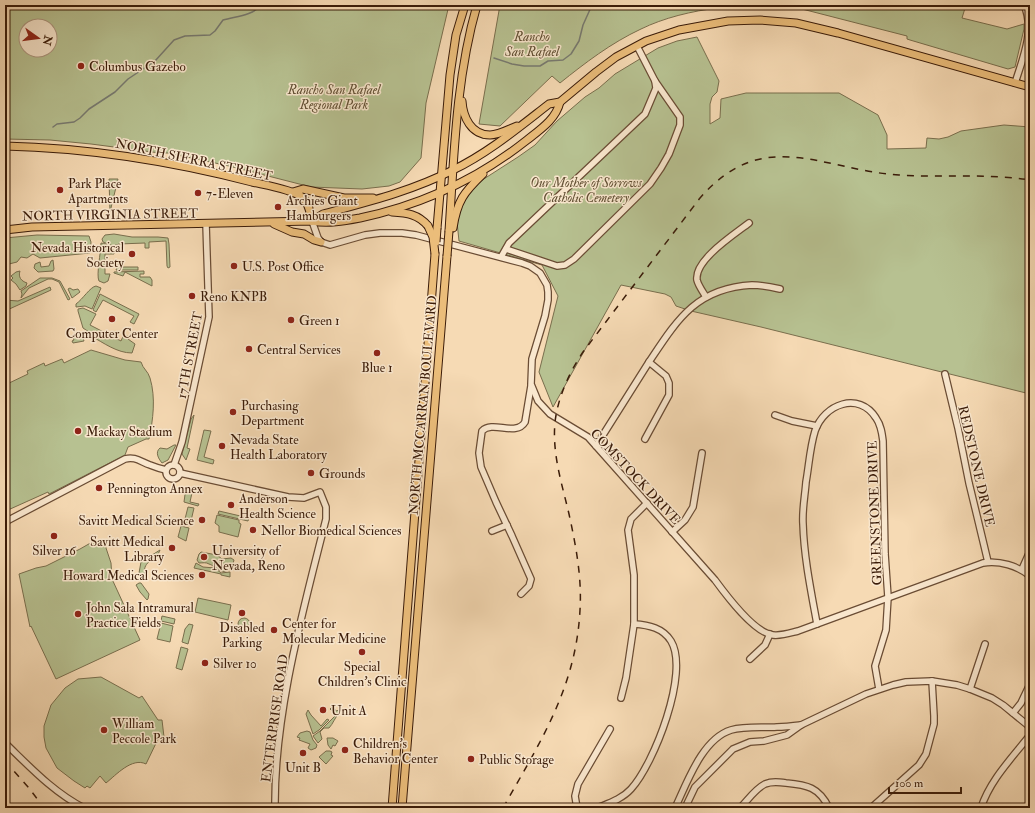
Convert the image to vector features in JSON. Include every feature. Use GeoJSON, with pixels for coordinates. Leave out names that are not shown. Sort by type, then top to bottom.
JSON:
{"type":"FeatureCollection","features":[{"type":"Feature","properties":{"kind":"main road","name":"NORTH MCCARRAN BOULEVARD"},"geometry":{"type":"LineString","coordinates":[[392,808],[451,65],[456,35],[465,5]]}},
{"type":"Feature","properties":{"kind":"main road","name":"NORTH MCCARRAN BOULEVARD"},"geometry":{"type":"LineString","coordinates":[[402,807],[450,231],[453,170],[461,79],[477,5]]}},
{"type":"Feature","properties":{"kind":"main road","name":"NORTH VIRGINIA STREET"},"geometry":{"type":"LineString","coordinates":[[312,221],[323,214],[418,186],[453,170],[490,149],[549,104],[560,102],[606,64],[637,46],[667,33],[695,26],[745,20],[784,21],[832,31],[1030,88]]}},
{"type":"Feature","properties":{"kind":"main road"},"geometry":{"type":"LineString","coordinates":[[461,79],[464,116],[477,131],[489,135],[496,134],[525,123]]}},
{"type":"Feature","properties":{"kind":"main road","name":"NORTH VIRGINIA STREET"},"geometry":{"type":"LineString","coordinates":[[5,230],[32,227],[312,221],[328,223],[355,219],[408,205],[440,193],[493,164],[519,147],[555,116],[560,102]]}},
{"type":"Feature","properties":{"kind":"main road","name":"NORTH SIERRA STREET"},"geometry":{"type":"LineString","coordinates":[[5,146],[71,150],[140,158],[245,180],[293,192],[305,200],[312,221]]}},
{"type":"Feature","properties":{"kind":"main road"},"geometry":{"type":"LineString","coordinates":[[450,231],[464,194],[493,164]]}},
{"type":"Feature","properties":{"kind":"main road"},"geometry":{"type":"LineString","coordinates":[[293,192],[303,190],[344,198],[383,197]]}},
{"type":"Feature","properties":{"kind":"main road"},"geometry":{"type":"LineString","coordinates":[[384,212],[410,213],[421,218],[428,226],[433,237],[435,254]]}},
{"type":"Feature","properties":{"kind":"main road"},"geometry":{"type":"LineString","coordinates":[[272,223],[292,232],[304,234],[321,242]]}},
{"type":"Feature","properties":{"kind":"street"},"geometry":{"type":"LineString","coordinates":[[1015,83],[1029,35],[1029,20],[1024,5]]}},
{"type":"Feature","properties":{"kind":"street"},"geometry":{"type":"LineString","coordinates":[[506,249],[557,266],[565,265],[574,259],[650,184],[662,168],[679,130],[681,120],[676,110],[655,82],[637,46]]}},
{"type":"Feature","properties":{"kind":"street"},"geometry":{"type":"LineString","coordinates":[[501,257],[510,243],[645,114],[656,88],[655,82]]}},
{"type":"Feature","properties":{"kind":"street"},"geometry":{"type":"LineString","coordinates":[[312,221],[317,236],[321,242]]}},
{"type":"Feature","properties":{"kind":"street"},"geometry":{"type":"LineString","coordinates":[[706,296],[697,280],[699,268],[707,257],[749,223]]}},
{"type":"Feature","properties":{"kind":"street","name":"17TH STREET"},"geometry":{"type":"LineString","coordinates":[[174,465],[182,442],[209,317],[206,224]]}},
{"type":"Feature","properties":{"kind":"street","name":"COMSTOCK DRIVE"},"geometry":{"type":"LineString","coordinates":[[321,242],[330,245],[365,235],[380,233],[416,235],[501,257],[530,266],[540,273],[547,286],[548,300],[532,359],[531,384],[536,398],[544,409],[588,437],[750,621],[758,628],[770,634]]}},
{"type":"Feature","properties":{"kind":"street"},"geometry":{"type":"LineString","coordinates":[[596,446],[674,325],[689,310],[706,296],[727,288],[754,285],[780,288]]}},
{"type":"Feature","properties":{"kind":"street"},"geometry":{"type":"LineString","coordinates":[[645,439],[669,395],[669,383],[666,376],[649,362]]}},
{"type":"Feature","properties":{"kind":"street","name":"REDSTONE DRIVE"},"geometry":{"type":"LineString","coordinates":[[945,374],[988,562]]}},
{"type":"Feature","properties":{"kind":"street"},"geometry":{"type":"LineString","coordinates":[[521,594],[529,586],[531,580],[481,467],[479,453],[482,431],[487,427],[516,428],[524,426],[526,422],[531,384]]}},
{"type":"Feature","properties":{"kind":"street","name":"GREENSTONE DRIVE"},"geometry":{"type":"LineString","coordinates":[[817,624],[802,523],[803,507],[809,464],[817,426],[827,412],[833,407],[846,403],[868,409],[879,424],[883,441],[885,554],[888,597],[886,630],[875,666],[879,689]]}},
{"type":"Feature","properties":{"kind":"street"},"geometry":{"type":"LineString","coordinates":[[775,415],[792,421],[817,426]]}},
{"type":"Feature","properties":{"kind":"street"},"geometry":{"type":"LineString","coordinates":[[672,532],[685,520],[693,507],[702,453]]}},
{"type":"Feature","properties":{"kind":"street"},"geometry":{"type":"LineString","coordinates":[[5,522],[125,459],[136,459],[166,470]]}},
{"type":"Feature","properties":{"kind":"street"},"geometry":{"type":"LineString","coordinates":[[170,465],[174,465],[179,468],[180,473],[178,477],[172,479],[166,475],[166,470],[170,465]]}},
{"type":"Feature","properties":{"kind":"street","name":"ENTERPRISE ROAD"},"geometry":{"type":"LineString","coordinates":[[180,473],[288,497],[304,498],[320,492],[326,507],[326,519],[287,685],[276,771],[276,808]]}},
{"type":"Feature","properties":{"kind":"street"},"geometry":{"type":"LineString","coordinates":[[621,698],[626,678],[634,624],[634,581],[628,530],[631,519],[647,503]]}},
{"type":"Feature","properties":{"kind":"street"},"geometry":{"type":"LineString","coordinates":[[492,531],[507,525]]}},
{"type":"Feature","properties":{"kind":"street"},"geometry":{"type":"LineString","coordinates":[[1022,569],[1030,551]]}},
{"type":"Feature","properties":{"kind":"street"},"geometry":{"type":"LineString","coordinates":[[750,659],[764,645],[770,634],[781,635],[817,624],[976,565],[988,562],[1000,563],[1022,569],[1030,576]]}},
{"type":"Feature","properties":{"kind":"street"},"geometry":{"type":"LineString","coordinates":[[597,808],[604,807],[617,800],[630,790],[644,770],[663,729],[672,699],[676,665],[673,645],[666,635],[656,628],[634,624]]}},
{"type":"Feature","properties":{"kind":"street"},"geometry":{"type":"LineString","coordinates":[[970,688],[985,644]]}},
{"type":"Feature","properties":{"kind":"street"},"geometry":{"type":"LineString","coordinates":[[872,808],[919,765],[926,754],[934,724],[932,681]]}},
{"type":"Feature","properties":{"kind":"street"},"geometry":{"type":"LineString","coordinates":[[684,808],[695,787],[733,749],[750,742],[764,741],[787,735],[802,725],[879,689],[906,682],[932,681],[970,688],[992,698],[1013,712],[1030,727]]}},
{"type":"Feature","properties":{"kind":"street"},"geometry":{"type":"LineString","coordinates":[[1013,712],[1020,703],[1030,684]]}},
{"type":"Feature","properties":{"kind":"street"},"geometry":{"type":"LineString","coordinates":[[675,808],[700,757],[711,741],[723,733],[742,728],[802,725]]}},
{"type":"Feature","properties":{"kind":"street"},"geometry":{"type":"LineString","coordinates":[[577,808],[575,796],[578,784],[610,728]]}},
{"type":"Feature","properties":{"kind":"street"},"geometry":{"type":"LineString","coordinates":[[981,808],[993,781],[1030,735]]}},
{"type":"Feature","properties":{"kind":"street"},"geometry":{"type":"LineString","coordinates":[[5,743],[47,783],[70,800],[84,808]]}},
{"type":"Feature","properties":{"kind":"street"},"geometry":{"type":"LineString","coordinates":[[740,808],[760,787],[768,782],[774,782],[800,784],[812,788],[822,796],[829,808]]}},
{"type":"Feature","properties":{"kind":"green space","name":"Rancho San Rafael Regional Park"},"geometry":{"type":"Polygon","coordinates":[[[5,5],[449,5],[426,103],[421,158],[400,182],[389,186],[362,189],[311,187],[229,166],[168,153],[50,140],[5,139],[5,5]]]}},
{"type":"Feature","properties":{"kind":"green space","name":"Rancho San Rafael"},"geometry":{"type":"Polygon","coordinates":[[[500,5],[966,5],[962,18],[1007,29],[1024,24],[1024,29],[1015,67],[1008,69],[910,40],[907,39],[907,36],[802,9],[741,6],[699,11],[678,15],[641,29],[599,54],[560,83],[552,76],[500,126],[479,124],[500,5]]]}},
{"type":"Feature","properties":{"kind":"green space","name":"Our Mother of Sorrows Catholic Cemetery"},"geometry":{"type":"Polygon","coordinates":[[[697,37],[719,81],[717,92],[712,97],[710,104],[710,124],[720,118],[721,99],[746,93],[839,93],[878,115],[887,135],[887,149],[926,148],[927,138],[939,139],[961,131],[1004,125],[1030,127],[1030,394],[691,311],[676,306],[671,297],[665,294],[621,285],[553,407],[539,372],[558,296],[542,265],[459,241],[457,222],[458,213],[476,184],[535,145],[557,121],[615,74],[658,48],[677,41],[697,37]]]}},
{"type":"Feature","properties":{"kind":"green space"},"geometry":{"type":"Polygon","coordinates":[[[109,179],[118,179],[110,212],[109,179]]]}},
{"type":"Feature","properties":{"kind":"green space"},"geometry":{"type":"Polygon","coordinates":[[[114,234],[132,237],[168,238],[170,267],[168,268],[167,266],[166,241],[149,242],[149,248],[145,248],[145,243],[119,244],[113,246],[103,242],[102,239],[105,235],[114,234]]]}},
{"type":"Feature","properties":{"kind":"green space"},"geometry":{"type":"Polygon","coordinates":[[[37,235],[89,236],[91,242],[90,253],[40,258],[33,254],[27,258],[21,257],[17,262],[9,264],[5,267],[5,238],[37,235]]]}},
{"type":"Feature","properties":{"kind":"green space"},"geometry":{"type":"Polygon","coordinates":[[[101,243],[110,246],[113,249],[114,254],[105,254],[105,274],[110,274],[108,281],[104,283],[99,281],[98,278],[101,243]]]}},
{"type":"Feature","properties":{"kind":"green space"},"geometry":{"type":"Polygon","coordinates":[[[53,260],[53,271],[38,272],[34,268],[35,264],[40,262],[41,267],[49,266],[53,260]]]}},
{"type":"Feature","properties":{"kind":"green space"},"geometry":{"type":"Polygon","coordinates":[[[119,262],[119,267],[138,267],[138,270],[116,270],[119,262]]]}},
{"type":"Feature","properties":{"kind":"green space"},"geometry":{"type":"Polygon","coordinates":[[[20,271],[20,278],[27,283],[26,286],[20,290],[11,280],[13,278],[11,276],[20,271]]]}},
{"type":"Feature","properties":{"kind":"green space"},"geometry":{"type":"Polygon","coordinates":[[[144,271],[144,274],[140,274],[140,277],[150,277],[152,280],[152,286],[125,272],[123,276],[114,273],[114,272],[144,271]]]}},
{"type":"Feature","properties":{"kind":"green space"},"geometry":{"type":"Polygon","coordinates":[[[40,278],[52,278],[60,281],[70,299],[68,300],[59,282],[52,279],[48,279],[29,288],[21,298],[21,291],[40,278]]]}},
{"type":"Feature","properties":{"kind":"green space"},"geometry":{"type":"Polygon","coordinates":[[[96,286],[101,288],[92,309],[85,306],[76,307],[76,304],[96,286]]]}},
{"type":"Feature","properties":{"kind":"green space"},"geometry":{"type":"Polygon","coordinates":[[[50,287],[51,290],[5,311],[5,307],[7,306],[5,305],[5,300],[18,301],[50,287]]]}},
{"type":"Feature","properties":{"kind":"green space"},"geometry":{"type":"Polygon","coordinates":[[[70,288],[73,290],[78,289],[80,292],[72,298],[68,289],[70,288]]]}},
{"type":"Feature","properties":{"kind":"green space"},"geometry":{"type":"Polygon","coordinates":[[[100,294],[139,314],[134,324],[130,322],[134,316],[103,300],[96,312],[93,310],[100,294]]]}},
{"type":"Feature","properties":{"kind":"green space"},"geometry":{"type":"Polygon","coordinates":[[[83,308],[96,314],[90,325],[121,341],[124,334],[129,337],[128,339],[135,344],[132,353],[126,353],[116,349],[91,336],[92,334],[83,328],[78,311],[78,309],[83,308]]]}},
{"type":"Feature","properties":{"kind":"green space"},"geometry":{"type":"Polygon","coordinates":[[[74,334],[79,334],[84,337],[84,341],[73,343],[72,341],[74,340],[72,336],[74,334]]]}},
{"type":"Feature","properties":{"kind":"green space","name":"Mackay Stadium"},"geometry":{"type":"Polygon","coordinates":[[[91,350],[125,360],[141,362],[149,376],[153,393],[153,417],[149,439],[128,447],[125,455],[49,494],[48,492],[8,510],[5,503],[5,385],[28,374],[27,371],[44,363],[45,366],[62,359],[64,363],[91,350]]]}},
{"type":"Feature","properties":{"kind":"green space"},"geometry":{"type":"Polygon","coordinates":[[[194,415],[187,448],[190,449],[186,460],[182,454],[191,419],[194,415]]]}},
{"type":"Feature","properties":{"kind":"green space"},"geometry":{"type":"Polygon","coordinates":[[[204,430],[211,431],[204,457],[214,460],[213,464],[197,460],[204,430]]]}},
{"type":"Feature","properties":{"kind":"green space"},"geometry":{"type":"Polygon","coordinates":[[[176,445],[168,460],[162,463],[159,459],[158,450],[160,448],[167,449],[176,445]]]}},
{"type":"Feature","properties":{"kind":"green space"},"geometry":{"type":"Polygon","coordinates":[[[186,487],[193,488],[190,502],[199,504],[198,506],[184,502],[186,487]]]}},
{"type":"Feature","properties":{"kind":"green space"},"geometry":{"type":"Polygon","coordinates":[[[188,507],[194,508],[190,525],[184,523],[188,507]]]}},
{"type":"Feature","properties":{"kind":"green space"},"geometry":{"type":"Polygon","coordinates":[[[219,511],[249,518],[248,521],[218,514],[219,511]]]}},
{"type":"Feature","properties":{"kind":"green space"},"geometry":{"type":"Polygon","coordinates":[[[217,515],[239,520],[239,523],[241,524],[238,537],[219,532],[219,526],[215,523],[217,515]]]}},
{"type":"Feature","properties":{"kind":"green space"},"geometry":{"type":"Polygon","coordinates":[[[181,526],[189,528],[186,541],[178,537],[181,526]]]}},
{"type":"Feature","properties":{"kind":"green space","name":"John Sala Intramural Practice Fields"},"geometry":{"type":"Polygon","coordinates":[[[94,541],[104,542],[111,563],[112,579],[140,640],[56,679],[31,626],[30,627],[19,574],[46,566],[94,541]]]}},
{"type":"Feature","properties":{"kind":"green space"},"geometry":{"type":"Polygon","coordinates":[[[160,550],[146,566],[142,581],[139,573],[141,562],[160,550]]]}},
{"type":"Feature","properties":{"kind":"green space"},"geometry":{"type":"Polygon","coordinates":[[[201,552],[217,555],[222,559],[231,558],[234,560],[229,569],[226,571],[221,571],[208,563],[199,563],[197,560],[201,552]]]}},
{"type":"Feature","properties":{"kind":"green space"},"geometry":{"type":"Polygon","coordinates":[[[196,563],[203,567],[215,568],[221,573],[230,572],[230,577],[194,568],[196,563]]]}},
{"type":"Feature","properties":{"kind":"green space"},"geometry":{"type":"Polygon","coordinates":[[[141,583],[149,594],[147,600],[136,585],[141,583]]]}},
{"type":"Feature","properties":{"kind":"green space"},"geometry":{"type":"Polygon","coordinates":[[[198,598],[231,605],[228,620],[195,612],[198,598]]]}},
{"type":"Feature","properties":{"kind":"green space"},"geometry":{"type":"Polygon","coordinates":[[[162,616],[175,619],[174,624],[161,621],[162,616]]]}},
{"type":"Feature","properties":{"kind":"green space"},"geometry":{"type":"Polygon","coordinates":[[[244,618],[248,620],[250,624],[248,628],[244,630],[240,628],[238,624],[240,620],[244,618]]]}},
{"type":"Feature","properties":{"kind":"green space"},"geometry":{"type":"Polygon","coordinates":[[[161,623],[173,626],[170,642],[157,639],[161,623]]]}},
{"type":"Feature","properties":{"kind":"green space"},"geometry":{"type":"Polygon","coordinates":[[[189,624],[193,625],[188,644],[182,642],[185,629],[189,624]]]}},
{"type":"Feature","properties":{"kind":"green space"},"geometry":{"type":"Polygon","coordinates":[[[181,647],[188,649],[182,670],[176,668],[181,647]]]}},
{"type":"Feature","properties":{"kind":"green space","name":"William Peccole Park"},"geometry":{"type":"Polygon","coordinates":[[[101,677],[139,698],[142,696],[158,720],[162,720],[164,737],[159,737],[146,764],[141,762],[130,765],[106,783],[100,776],[90,788],[87,786],[85,788],[57,768],[46,748],[44,726],[51,705],[65,688],[78,679],[101,677]]]}},
{"type":"Feature","properties":{"kind":"green space"},"geometry":{"type":"Polygon","coordinates":[[[333,706],[336,711],[339,710],[340,712],[329,728],[324,728],[320,732],[322,739],[318,743],[313,736],[335,716],[330,709],[333,706]]]}},
{"type":"Feature","properties":{"kind":"green space"},"geometry":{"type":"Polygon","coordinates":[[[308,710],[321,726],[327,719],[329,720],[313,734],[306,714],[308,710]]]}},
{"type":"Feature","properties":{"kind":"green space"},"geometry":{"type":"Polygon","coordinates":[[[307,731],[310,732],[317,745],[316,748],[311,750],[308,748],[310,744],[299,740],[300,738],[297,737],[300,733],[307,731]]]}},
{"type":"Feature","properties":{"kind":"green space"},"geometry":{"type":"Polygon","coordinates":[[[327,738],[333,738],[338,741],[331,749],[328,745],[327,738]]]}},
{"type":"Feature","properties":{"kind":"green space"},"geometry":{"type":"Polygon","coordinates":[[[326,751],[332,752],[331,755],[333,756],[326,764],[319,757],[326,751]]]}},
{"type":"Feature","properties":{"kind":"waterway"},"geometry":{"type":"LineString","coordinates":[[53,127],[57,124],[74,122],[80,118],[89,109],[115,92],[128,79],[155,61],[174,40],[185,36],[210,35],[223,20],[249,14],[262,5]]}},
{"type":"Feature","properties":{"kind":"waterway"},"geometry":{"type":"LineString","coordinates":[[494,58],[524,66],[540,66],[548,61],[563,60],[571,54],[579,41],[583,25],[592,5]]}},
{"type":"Feature","properties":{"kind":"railway"},"geometry":{"type":"LineString","coordinates":[[503,808],[543,737],[554,714],[564,690],[577,638],[580,610],[578,562],[572,526],[558,469],[554,434],[556,413],[561,394],[573,368],[583,352],[700,198],[724,176],[747,163],[771,157],[794,157],[871,172],[899,175],[981,176],[1030,180]]}},
{"type":"Feature","properties":{"kind":"railway"},"geometry":{"type":"LineString","coordinates":[[5,761],[29,788],[44,808]]}},
{"type":"Feature","properties":{"kind":"place","name":"Columbus Gazebo"},"geometry":{"type":"Point","coordinates":[81,66]}},
{"type":"Feature","properties":{"kind":"place","name":"Park Place Apartments"},"geometry":{"type":"Point","coordinates":[60,190]}},
{"type":"Feature","properties":{"kind":"place","name":"7-Eleven"},"geometry":{"type":"Point","coordinates":[198,193]}},
{"type":"Feature","properties":{"kind":"place","name":"Archies Giant Hamburgers"},"geometry":{"type":"Point","coordinates":[278,207]}},
{"type":"Feature","properties":{"kind":"place","name":"Nevada Historical Society"},"geometry":{"type":"Point","coordinates":[132,254]}},
{"type":"Feature","properties":{"kind":"place","name":"U.S. Post Office"},"geometry":{"type":"Point","coordinates":[234,266]}},
{"type":"Feature","properties":{"kind":"place","name":"Reno KNPB"},"geometry":{"type":"Point","coordinates":[192,296]}},
{"type":"Feature","properties":{"kind":"place","name":"Computer Center"},"geometry":{"type":"Point","coordinates":[112,319]}},
{"type":"Feature","properties":{"kind":"place","name":"Green 1"},"geometry":{"type":"Point","coordinates":[291,320]}},
{"type":"Feature","properties":{"kind":"place","name":"Central Services"},"geometry":{"type":"Point","coordinates":[249,349]}},
{"type":"Feature","properties":{"kind":"place","name":"Blue 1"},"geometry":{"type":"Point","coordinates":[377,353]}},
{"type":"Feature","properties":{"kind":"place","name":"Purchasing Department"},"geometry":{"type":"Point","coordinates":[233,412]}},
{"type":"Feature","properties":{"kind":"place","name":"Mackay Stadium"},"geometry":{"type":"Point","coordinates":[78,431]}},
{"type":"Feature","properties":{"kind":"place","name":"Nevada State Health Laboratory"},"geometry":{"type":"Point","coordinates":[222,446]}},
{"type":"Feature","properties":{"kind":"place","name":"Grounds"},"geometry":{"type":"Point","coordinates":[311,473]}},
{"type":"Feature","properties":{"kind":"place","name":"Pennington Annex"},"geometry":{"type":"Point","coordinates":[99,488]}},
{"type":"Feature","properties":{"kind":"place","name":"Anderson Health Science"},"geometry":{"type":"Point","coordinates":[231,505]}},
{"type":"Feature","properties":{"kind":"place","name":"Savitt Medical Science"},"geometry":{"type":"Point","coordinates":[202,520]}},
{"type":"Feature","properties":{"kind":"place","name":"Nellor Biomedical Sciences"},"geometry":{"type":"Point","coordinates":[253,530]}},
{"type":"Feature","properties":{"kind":"place","name":"Silver 16"},"geometry":{"type":"Point","coordinates":[54,536]}},
{"type":"Feature","properties":{"kind":"place","name":"Savitt Medical Library"},"geometry":{"type":"Point","coordinates":[172,548]}},
{"type":"Feature","properties":{"kind":"place","name":"University of Nevada, Reno"},"geometry":{"type":"Point","coordinates":[204,557]}},
{"type":"Feature","properties":{"kind":"place","name":"Howard Medical Sciences"},"geometry":{"type":"Point","coordinates":[202,575]}},
{"type":"Feature","properties":{"kind":"place","name":"Disabled Parking"},"geometry":{"type":"Point","coordinates":[242,613]}},
{"type":"Feature","properties":{"kind":"place","name":"John Sala Intramural Practice Fields"},"geometry":{"type":"Point","coordinates":[78,614]}},
{"type":"Feature","properties":{"kind":"place","name":"Center for Molecular Medicine"},"geometry":{"type":"Point","coordinates":[274,630]}},
{"type":"Feature","properties":{"kind":"place","name":"Special Children's Clinic"},"geometry":{"type":"Point","coordinates":[362,652]}},
{"type":"Feature","properties":{"kind":"place","name":"Silver 10"},"geometry":{"type":"Point","coordinates":[205,663]}},
{"type":"Feature","properties":{"kind":"place","name":"Unit A"},"geometry":{"type":"Point","coordinates":[323,710]}},
{"type":"Feature","properties":{"kind":"place","name":"William Peccole Park"},"geometry":{"type":"Point","coordinates":[104,730]}},
{"type":"Feature","properties":{"kind":"place","name":"Children's Behavior Center"},"geometry":{"type":"Point","coordinates":[345,750]}},
{"type":"Feature","properties":{"kind":"place","name":"Unit B"},"geometry":{"type":"Point","coordinates":[303,753]}},
{"type":"Feature","properties":{"kind":"place","name":"Public Storage"},"geometry":{"type":"Point","coordinates":[471,759]}}]}
